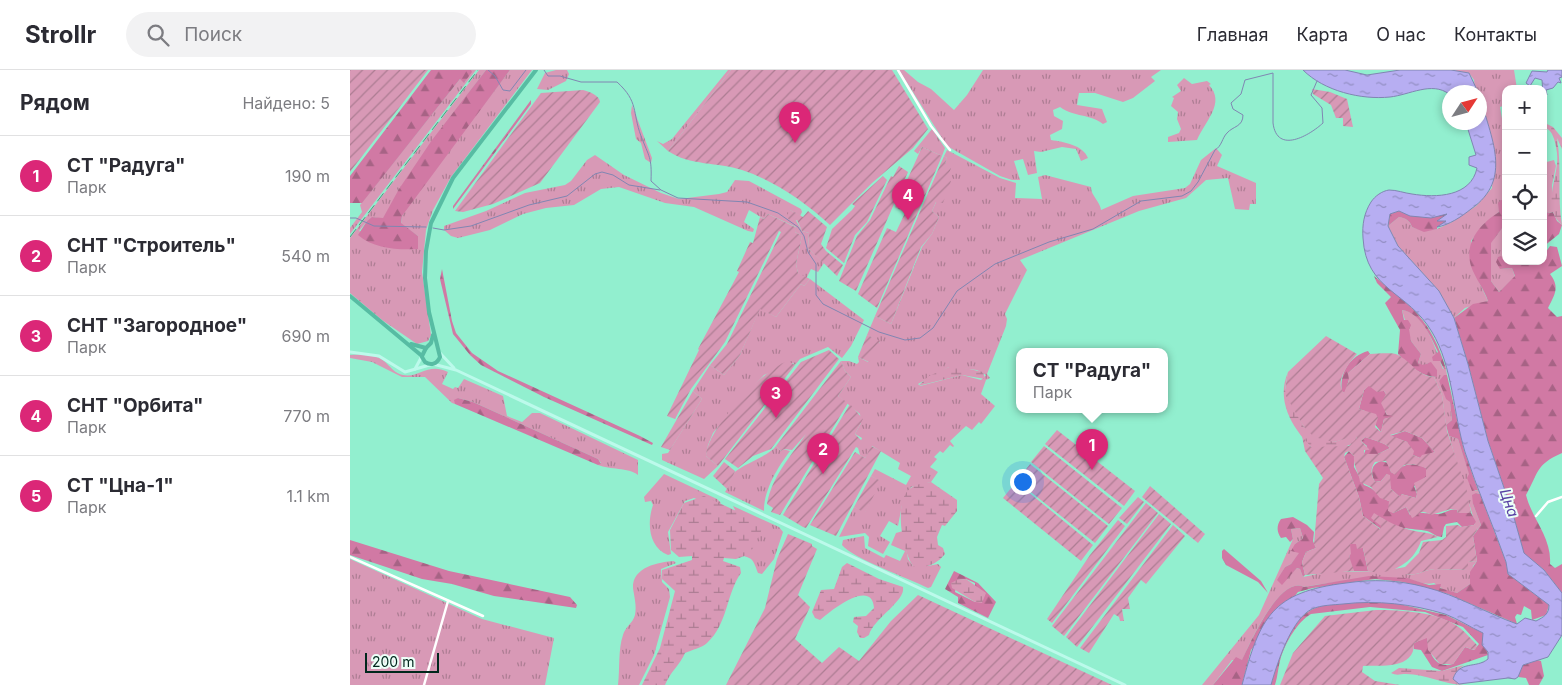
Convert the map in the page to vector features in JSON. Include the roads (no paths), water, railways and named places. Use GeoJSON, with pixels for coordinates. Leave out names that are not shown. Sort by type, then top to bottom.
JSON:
{"type":"FeatureCollection","features":[{"type":"Feature","properties":{"kind":"main road"},"geometry":{"type":"LineString","coordinates":[[350,352],[379,356],[402,372],[433,364],[438,360],[439,351],[434,333],[425,278],[428,233],[431,223],[454,178],[536,70]]}},
{"type":"Feature","properties":{"kind":"main road"},"geometry":{"type":"LineString","coordinates":[[350,296],[406,342],[427,363],[456,370],[1125,685]]}},
{"type":"Feature","properties":{"kind":"main road"},"geometry":{"type":"LineString","coordinates":[[415,370],[434,333]]}},
{"type":"Feature","properties":{"kind":"main road"},"geometry":{"type":"LineString","coordinates":[[406,342],[427,347],[434,346],[456,370]]}},
{"type":"Feature","properties":{"kind":"street"},"geometry":{"type":"LineString","coordinates":[[898,70],[932,126],[950,150]]}},
{"type":"Feature","properties":{"kind":"street"},"geometry":{"type":"LineString","coordinates":[[1536,516],[1548,502],[1562,497]]}},
{"type":"Feature","properties":{"kind":"street"},"geometry":{"type":"LineString","coordinates":[[350,557],[483,616]]}},
{"type":"Feature","properties":{"kind":"street"},"geometry":{"type":"LineString","coordinates":[[424,685],[448,601]]}},
{"type":"Feature","properties":{"kind":"water"},"geometry":{"type":"Polygon","coordinates":[[[1303,70],[1345,70],[1367,75],[1400,70],[1451,70],[1469,73],[1475,85],[1442,85],[1442,90],[1420,90],[1379,98],[1355,95],[1332,89],[1303,70]]]}},
{"type":"Feature","properties":{"kind":"water"},"geometry":{"type":"Polygon","coordinates":[[[1548,70],[1562,70],[1562,77],[1559,78],[1561,83],[1558,82],[1553,88],[1547,90],[1547,85],[1542,85],[1542,80],[1535,78],[1531,85],[1526,83],[1532,71],[1547,72],[1548,70]]]}},
{"type":"Feature","properties":{"kind":"water","name":"Цна"},"geometry":{"type":"Polygon","coordinates":[[[1487,121],[1493,142],[1495,171],[1492,184],[1484,197],[1471,209],[1450,223],[1437,227],[1446,221],[1437,221],[1447,214],[1431,218],[1410,216],[1399,211],[1390,214],[1388,226],[1398,246],[1439,291],[1454,318],[1488,441],[1524,553],[1544,570],[1562,593],[1562,635],[1548,657],[1523,665],[1518,677],[1515,679],[1508,678],[1459,684],[1453,679],[1459,669],[1488,659],[1488,652],[1482,645],[1483,633],[1445,614],[1407,605],[1369,602],[1323,606],[1312,609],[1304,614],[1291,632],[1271,685],[1242,685],[1255,642],[1263,625],[1273,612],[1285,601],[1301,593],[1321,587],[1376,581],[1415,585],[1437,590],[1517,624],[1525,618],[1536,621],[1544,617],[1548,611],[1549,605],[1508,574],[1506,562],[1465,452],[1449,375],[1439,346],[1422,318],[1412,307],[1390,290],[1372,269],[1366,256],[1363,238],[1363,224],[1367,210],[1373,200],[1381,193],[1395,190],[1409,194],[1431,196],[1460,190],[1468,185],[1473,178],[1477,168],[1469,165],[1469,157],[1476,155],[1468,130],[1487,130],[1487,121]]]}},
{"type":"Feature","properties":{"kind":"waterway"},"geometry":{"type":"LineString","coordinates":[[488,70],[495,76],[503,90],[510,91],[526,70]]}},
{"type":"Feature","properties":{"kind":"waterway"},"geometry":{"type":"LineString","coordinates":[[544,70],[548,76],[560,76],[581,82],[617,82],[632,102],[638,128],[649,157],[651,181],[661,190],[678,198],[747,202],[778,213],[798,227],[804,236],[808,252],[816,264],[816,295],[823,304],[879,332],[905,340],[920,338],[933,328],[957,291],[995,264],[1049,242],[1093,229],[1141,201],[1182,196],[1191,191],[1225,135],[1243,119],[1243,115],[1233,109],[1231,103],[1241,94],[1245,80],[1273,73],[1273,123],[1276,133],[1281,138],[1287,140],[1295,140],[1310,133],[1323,123],[1322,108],[1311,95],[1317,81]]}},
{"type":"Feature","properties":{"kind":"waterway"},"geometry":{"type":"LineString","coordinates":[[433,228],[444,230],[471,226],[529,205],[567,196],[595,174],[602,172],[613,175],[629,185],[660,190]]}},
{"type":"Feature","properties":{"kind":"waterway"},"geometry":{"type":"LineString","coordinates":[[350,218],[356,218],[374,226],[426,227]]}},
{"type":"Feature","properties":{"kind":"railway"},"geometry":{"type":"LineString","coordinates":[[350,237],[478,70]]}},
{"type":"Feature","properties":{"kind":"place","name":"СТ \"Цна-1\""},"geometry":{"type":"Point","coordinates":[795,143]}},
{"type":"Feature","properties":{"kind":"place","name":"CНТ \"Орбита\""},"geometry":{"type":"Point","coordinates":[908,220]}},
{"type":"Feature","properties":{"kind":"place","name":"СНТ \"Загородное\""},"geometry":{"type":"Point","coordinates":[776,418]}},
{"type":"Feature","properties":{"kind":"place","name":"СТ \"Радуга\""},"geometry":{"type":"Point","coordinates":[1092,470]}},
{"type":"Feature","properties":{"kind":"place","name":"CНТ \"Строитель\""},"geometry":{"type":"Point","coordinates":[823,474]}}]}
